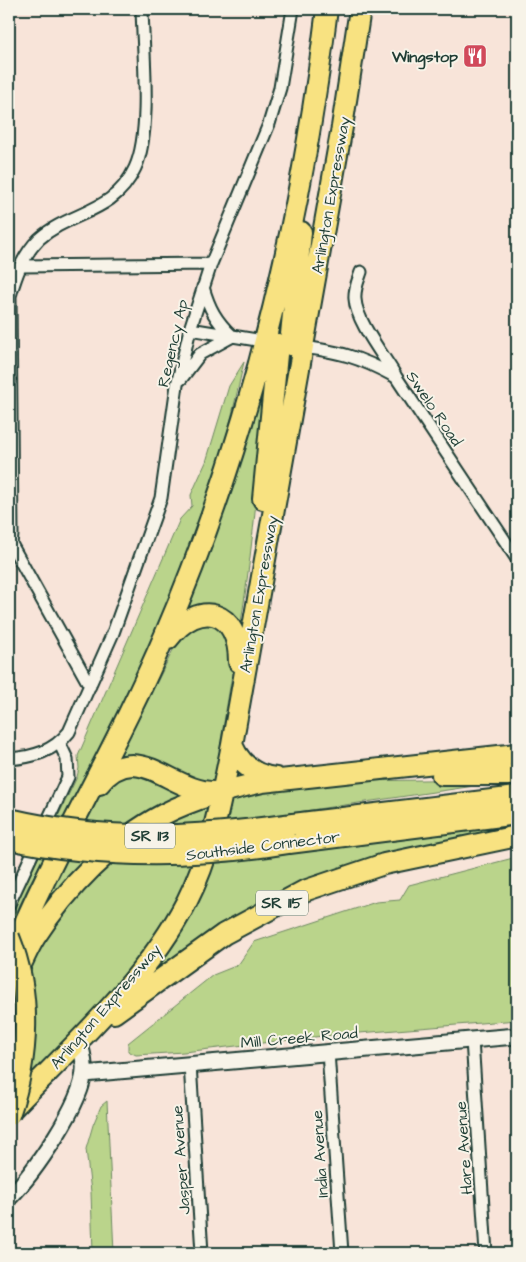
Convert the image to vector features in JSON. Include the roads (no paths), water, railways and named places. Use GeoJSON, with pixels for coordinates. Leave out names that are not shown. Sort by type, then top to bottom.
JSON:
{"type":"FeatureCollection","features":[{"type":"Feature","properties":{"kind":"highway"},"geometry":{"type":"LineString","coordinates":[[284,344],[326,9]]}},
{"type":"Feature","properties":{"kind":"highway","name":"Arlington Expressway"},"geometry":{"type":"LineString","coordinates":[[9,960],[36,897],[80,812],[154,660],[187,582],[221,491],[284,344],[344,118],[360,9]]}},
{"type":"Feature","properties":{"kind":"highway","name":"Arlington Expressway"},"geometry":{"type":"LineString","coordinates":[[9,1113],[79,1039],[146,963],[178,918],[202,865],[223,791],[253,624],[284,344]]}},
{"type":"Feature","properties":{"kind":"highway"},"geometry":{"type":"LineString","coordinates":[[154,660],[170,637],[186,620],[203,614],[223,619],[233,628],[238,642],[237,714]]}},
{"type":"Feature","properties":{"kind":"highway"},"geometry":{"type":"LineString","coordinates":[[232,745],[240,759],[256,773],[271,778],[349,774],[517,754]]}},
{"type":"Feature","properties":{"kind":"highway"},"geometry":{"type":"LineString","coordinates":[[80,812],[106,776],[114,769],[127,764],[145,767],[195,789],[223,791]]}},
{"type":"Feature","properties":{"kind":"highway"},"geometry":{"type":"LineString","coordinates":[[349,774],[517,775]]}},
{"type":"Feature","properties":{"kind":"highway"},"geometry":{"type":"LineString","coordinates":[[9,993],[34,938],[66,895],[90,870],[126,840],[163,815],[223,791],[288,778]]}},
{"type":"Feature","properties":{"kind":"highway","name":"Southside Connector"},"geometry":{"type":"LineString","coordinates":[[9,839],[80,851],[155,855],[230,851],[291,833],[517,797]]}},
{"type":"Feature","properties":{"kind":"highway","name":"Southside Connector"},"geometry":{"type":"LineString","coordinates":[[9,819],[73,831],[118,836],[188,836],[291,833],[517,814]]}},
{"type":"Feature","properties":{"kind":"highway","name":"SR 115"},"geometry":{"type":"LineString","coordinates":[[79,1039],[224,934],[304,891],[384,864],[517,836]]}},
{"type":"Feature","properties":{"kind":"highway"},"geometry":{"type":"LineString","coordinates":[[9,937],[21,979],[26,1024],[22,1067],[9,1113]]}},
{"type":"Feature","properties":{"kind":"street"},"geometry":{"type":"LineString","coordinates":[[90,686],[10,545],[10,296],[20,266],[40,239],[52,229],[98,207],[116,194],[135,168],[142,140],[144,119],[142,9]]}},
{"type":"Feature","properties":{"kind":"street","name":"Regency Ap"},"geometry":{"type":"LineString","coordinates":[[9,759],[35,756],[59,742],[73,724],[113,633],[161,498],[178,385],[190,329],[211,264],[269,124],[280,88],[293,9]]}},
{"type":"Feature","properties":{"kind":"street"},"geometry":{"type":"LineString","coordinates":[[20,266],[211,264]]}},
{"type":"Feature","properties":{"kind":"street"},"geometry":{"type":"LineString","coordinates":[[362,272],[356,287],[355,300],[359,315],[396,377]]}},
{"type":"Feature","properties":{"kind":"street"},"geometry":{"type":"LineString","coordinates":[[178,385],[190,364],[200,354],[233,336],[217,322],[209,308],[203,287]]}},
{"type":"Feature","properties":{"kind":"street","name":"Swelo Road"},"geometry":{"type":"LineString","coordinates":[[190,329],[340,352],[370,362],[396,377],[517,558]]}},
{"type":"Feature","properties":{"kind":"street"},"geometry":{"type":"LineString","coordinates":[[9,904],[68,777],[67,760],[59,742]]}},
{"type":"Feature","properties":{"kind":"street","name":"Mill Creek Road"},"geometry":{"type":"LineString","coordinates":[[84,1074],[517,1036]]}},
{"type":"Feature","properties":{"kind":"street"},"geometry":{"type":"LineString","coordinates":[[9,1198],[37,1165],[57,1134],[84,1074],[84,1063],[79,1039]]}},
{"type":"Feature","properties":{"kind":"street","name":"Hare Avenue"},"geometry":{"type":"LineString","coordinates":[[472,1040],[486,1253]]}},
{"type":"Feature","properties":{"kind":"street","name":"India Avenue"},"geometry":{"type":"LineString","coordinates":[[328,1052],[342,1253]]}},
{"type":"Feature","properties":{"kind":"street","name":"Jasper Avenue"},"geometry":{"type":"LineString","coordinates":[[190,1064],[202,1253]]}},
{"type":"Feature","properties":{"kind":"place","name":"Wingstop"},"geometry":{"type":"Point","coordinates":[475,56]}}]}
